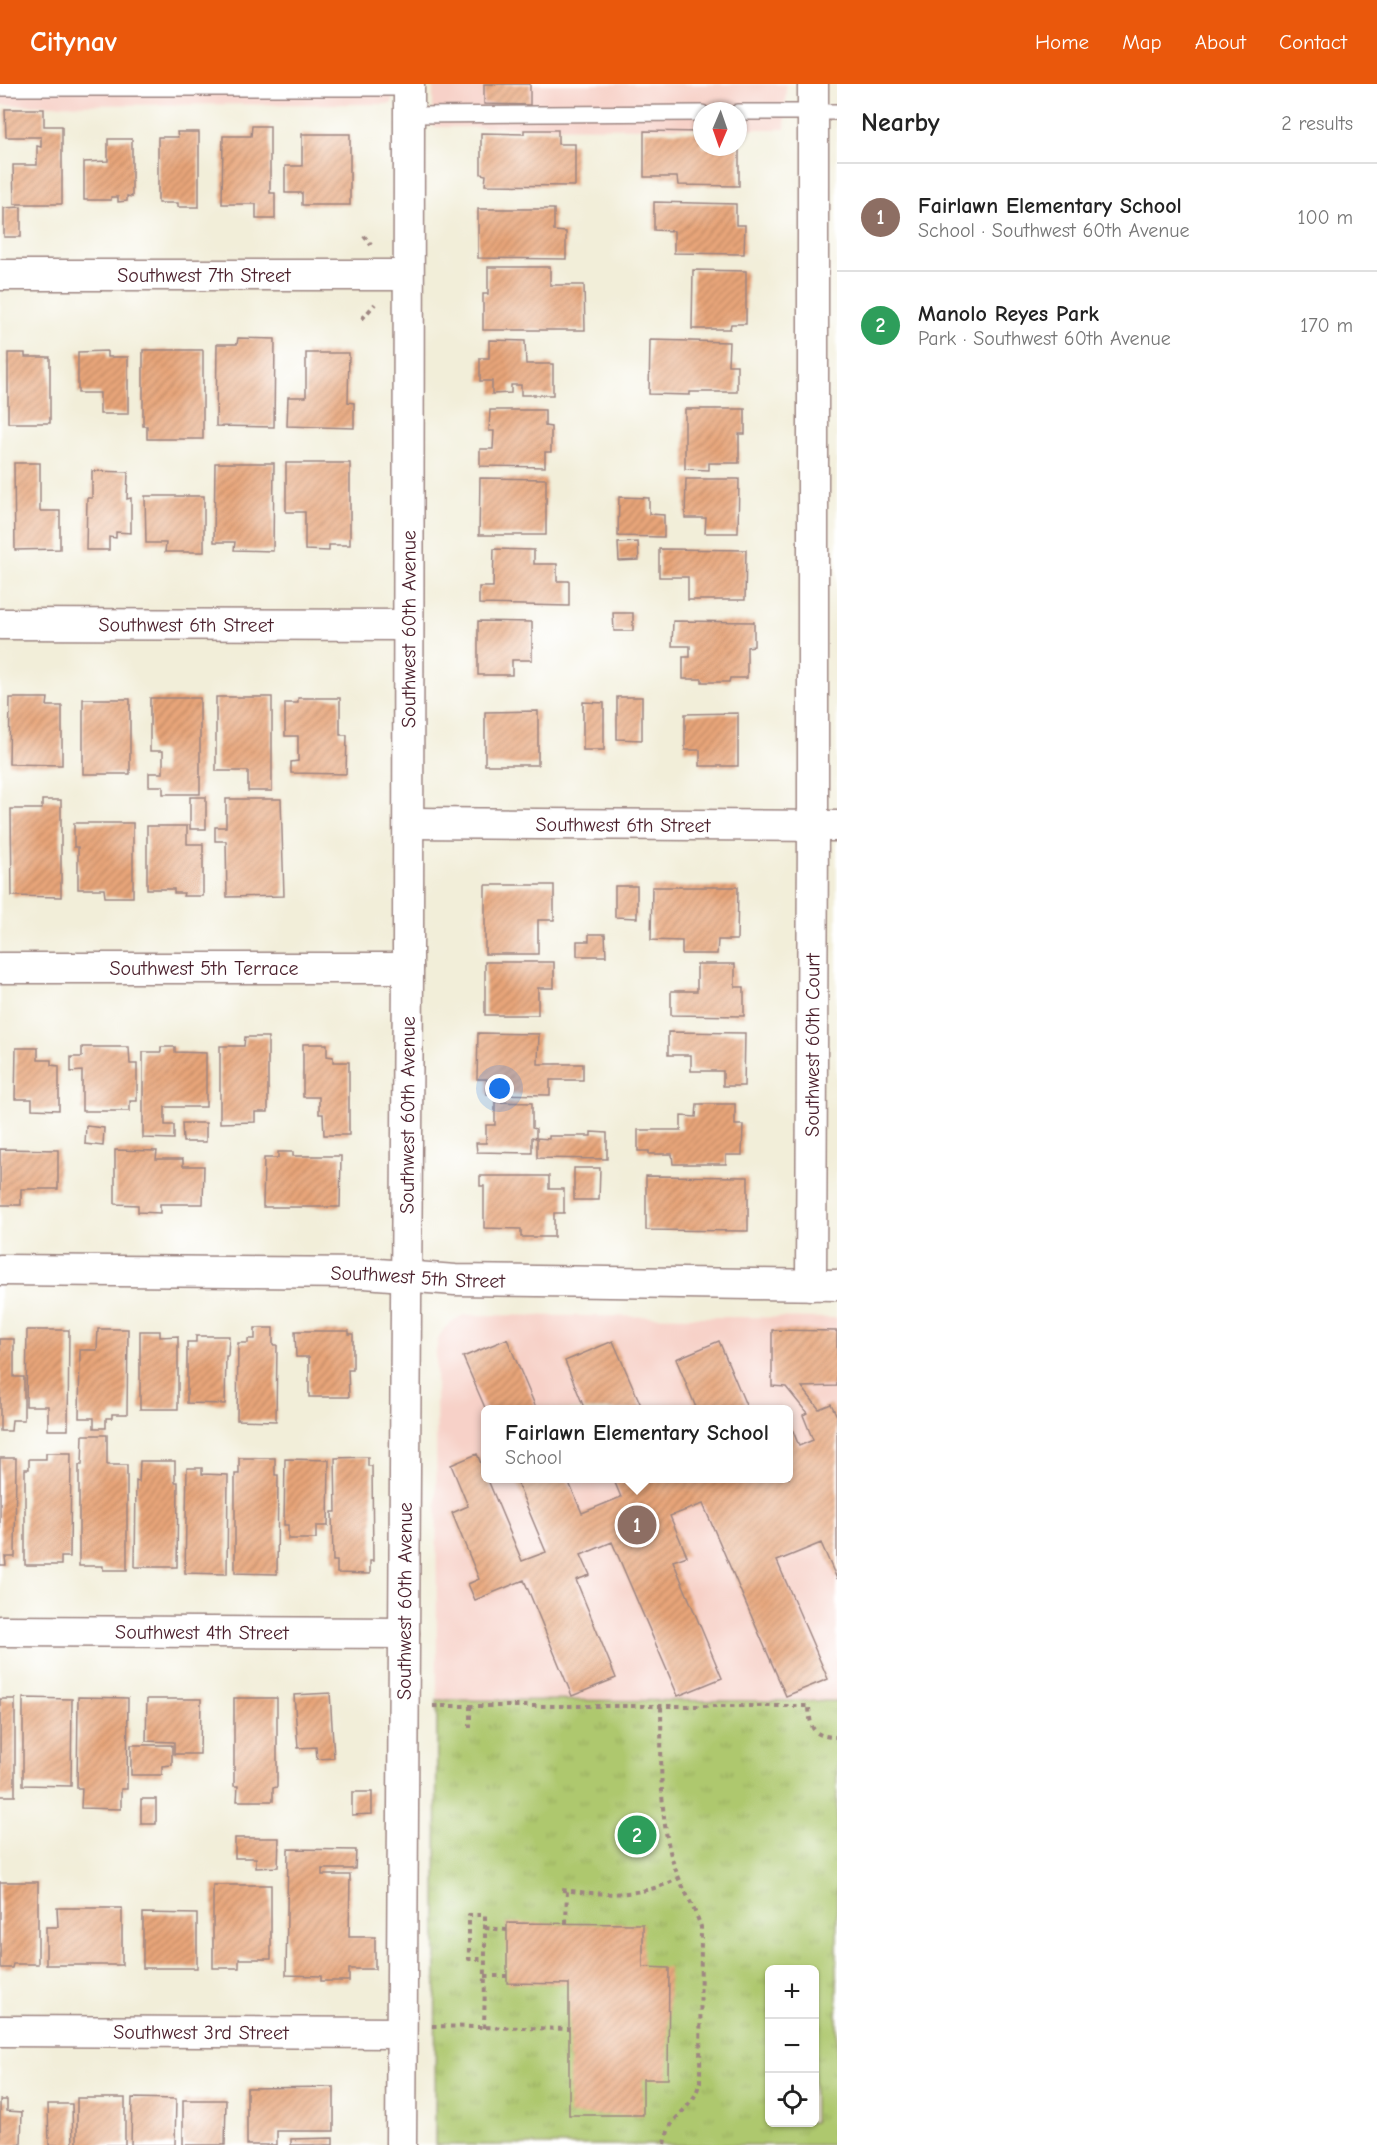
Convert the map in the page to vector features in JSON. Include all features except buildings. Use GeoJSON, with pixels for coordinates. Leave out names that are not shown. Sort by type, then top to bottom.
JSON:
{"type":"FeatureCollection","features":[{"type":"Feature","properties":{"kind":"street","name":"Southwest 60th Avenue"},"geometry":{"type":"LineString","coordinates":[[401,2145],[409,823],[409,96]]}},
{"type":"Feature","properties":{"kind":"street","name":"Southwest 60th Court"},"geometry":{"type":"LineString","coordinates":[[821,103],[825,826],[824,1285]]}},
{"type":"Feature","properties":{"kind":"street","name":"Southwest 7th Street"},"geometry":{"type":"LineString","coordinates":[[0,275],[408,275]]}},
{"type":"Feature","properties":{"kind":"street","name":"Southwest 6th Street"},"geometry":{"type":"LineString","coordinates":[[0,624],[408,625]]}},
{"type":"Feature","properties":{"kind":"street","name":"Southwest 6th Street"},"geometry":{"type":"LineString","coordinates":[[409,823],[825,826]]}},
{"type":"Feature","properties":{"kind":"street","name":"Southwest 5th Terrace"},"geometry":{"type":"LineString","coordinates":[[0,968],[408,968]]}},
{"type":"Feature","properties":{"kind":"street","name":"Southwest 5th Street"},"geometry":{"type":"LineString","coordinates":[[0,1270],[365,1273],[467,1280],[824,1285]]}},
{"type":"Feature","properties":{"kind":"street","name":"Southwest 4th Street"},"geometry":{"type":"LineString","coordinates":[[0,1631],[404,1633]]}},
{"type":"Feature","properties":{"kind":"street","name":"Southwest 3rd Street"},"geometry":{"type":"LineString","coordinates":[[0,2031],[401,2033]]}},
{"type":"Feature","properties":{"kind":"lane"},"geometry":{"type":"LineString","coordinates":[[0,88],[409,96],[693,112]]}},
{"type":"Feature","properties":{"kind":"lane"},"geometry":{"type":"LineString","coordinates":[[747,111],[821,103]]}},
{"type":"Feature","properties":{"kind":"path"},"geometry":{"type":"LineString","coordinates":[[364,236],[371,245]]}},
{"type":"Feature","properties":{"kind":"path"},"geometry":{"type":"LineString","coordinates":[[362,319],[376,304]]}},
{"type":"Feature","properties":{"kind":"path"},"geometry":{"type":"LineString","coordinates":[[432,1706],[809,1706],[809,1720],[817,1733],[821,1736],[837,1737]]}},
{"type":"Feature","properties":{"kind":"path"},"geometry":{"type":"LineString","coordinates":[[470,1706],[470,1728]]}},
{"type":"Feature","properties":{"kind":"path"},"geometry":{"type":"LineString","coordinates":[[661,1707],[663,1813],[666,1835],[679,1878],[701,1927],[700,2082],[693,2100],[672,2121],[665,2145]]}},
{"type":"Feature","properties":{"kind":"path"},"geometry":{"type":"LineString","coordinates":[[566,1923],[564,1890],[590,1894],[635,1892],[662,1887],[679,1878]]}},
{"type":"Feature","properties":{"kind":"path"},"geometry":{"type":"LineString","coordinates":[[484,2028],[486,1915],[469,1915],[469,1959],[485,1959]]}},
{"type":"Feature","properties":{"kind":"path"},"geometry":{"type":"LineString","coordinates":[[486,1928],[507,1930]]}},
{"type":"Feature","properties":{"kind":"path"},"geometry":{"type":"LineString","coordinates":[[485,1976],[507,1976]]}},
{"type":"Feature","properties":{"kind":"path"},"geometry":{"type":"LineString","coordinates":[[431,2026],[569,2030]]}},
{"type":"Feature","properties":{"kind":"shaded area"},"geometry":{"type":"Polygon","coordinates":[[[0,84],[391,84],[392,104],[0,105],[0,84]]]}},
{"type":"Feature","properties":{"kind":"shaded area"},"geometry":{"type":"Polygon","coordinates":[[[433,84],[786,84],[785,129],[747,129],[747,102],[693,102],[693,128],[433,127],[433,84]]]}},
{"type":"Feature","properties":{"kind":"shaded area"},"geometry":{"type":"Polygon","coordinates":[[[465,1315],[837,1318],[837,1701],[437,1700],[436,1351],[439,1337],[444,1329],[465,1315]]]}},
{"type":"Feature","properties":{"kind":"green space"},"geometry":{"type":"Polygon","coordinates":[[[437,1700],[837,1701],[837,2145],[435,2145],[437,1700]]]}},
{"type":"Feature","properties":{"kind":"place","name":"Fairlawn Elementary School"},"geometry":{"type":"Point","coordinates":[637,1525]}},
{"type":"Feature","properties":{"kind":"place","name":"Manolo Reyes Park"},"geometry":{"type":"Point","coordinates":[637,1835]}}]}
